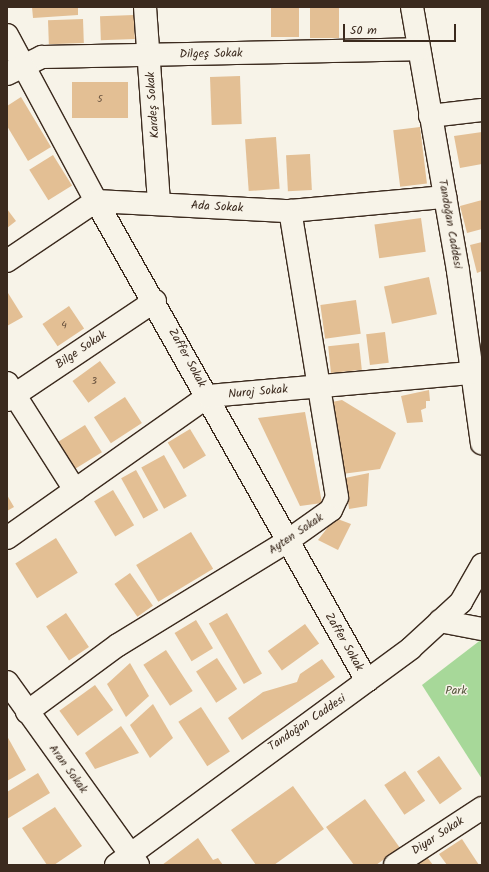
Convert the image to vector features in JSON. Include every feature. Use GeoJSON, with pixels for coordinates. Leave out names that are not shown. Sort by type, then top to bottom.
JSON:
{"type":"FeatureCollection","features":[{"type":"Feature","properties":{"kind":"street","name":"Kardeş Sokak"},"geometry":{"type":"LineString","coordinates":[[145,7],[150,55],[159,204]]}},
{"type":"Feature","properties":{"kind":"street","name":"Tandoğan Caddesi"},"geometry":{"type":"LineString","coordinates":[[412,7],[418,49],[477,373],[482,442]]}},
{"type":"Feature","properties":{"kind":"street","name":"Zaffer Sokak"},"geometry":{"type":"LineString","coordinates":[[7,35],[15,69],[155,301],[286,542],[367,681]]}},
{"type":"Feature","properties":{"kind":"street","name":"Dilgeş Sokak"},"geometry":{"type":"LineString","coordinates":[[15,69],[42,57],[418,49]]}},
{"type":"Feature","properties":{"kind":"street"},"geometry":{"type":"LineString","coordinates":[[430,116],[482,110]]}},
{"type":"Feature","properties":{"kind":"street","name":"Ada Sokak"},"geometry":{"type":"LineString","coordinates":[[96,201],[290,211],[445,197]]}},
{"type":"Feature","properties":{"kind":"street"},"geometry":{"type":"LineString","coordinates":[[7,261],[96,201]]}},
{"type":"Feature","properties":{"kind":"street","name":"Ayten Sokak"},"geometry":{"type":"LineString","coordinates":[[28,712],[118,645],[286,542],[331,510],[337,497],[320,386],[290,211]]}},
{"type":"Feature","properties":{"kind":"street","name":"Bilge Sokak"},"geometry":{"type":"LineString","coordinates":[[10,393],[155,301]]}},
{"type":"Feature","properties":{"kind":"street","name":"Nuroj Sokak"},"geometry":{"type":"LineString","coordinates":[[208,396],[477,373]]}},
{"type":"Feature","properties":{"kind":"street"},"geometry":{"type":"LineString","coordinates":[[10,393],[75,490]]}},
{"type":"Feature","properties":{"kind":"street"},"geometry":{"type":"LineString","coordinates":[[7,538],[208,396]]}},
{"type":"Feature","properties":{"kind":"street","name":"Tandoğan Caddesi"},"geometry":{"type":"LineString","coordinates":[[128,862],[268,750],[367,681],[440,621],[461,602],[482,571]]}},
{"type":"Feature","properties":{"kind":"street"},"geometry":{"type":"LineString","coordinates":[[440,621],[482,629]]}},
{"type":"Feature","properties":{"kind":"street","name":"Aran Sokak"},"geometry":{"type":"LineString","coordinates":[[7,682],[128,862]]}},
{"type":"Feature","properties":{"kind":"street","name":"Diyar Sokak"},"geometry":{"type":"LineString","coordinates":[[395,865],[482,808]]}},
{"type":"Feature","properties":{"kind":"green space","name":"Park"},"geometry":{"type":"Polygon","coordinates":[[[482,639],[482,779],[422,685],[482,639]]]}},
{"type":"Feature","properties":{"kind":"building"},"geometry":{"type":"Polygon","coordinates":[[[32,7],[78,7],[78,15],[33,18],[32,7]]]}},
{"type":"Feature","properties":{"kind":"building"},"geometry":{"type":"Polygon","coordinates":[[[271,7],[299,7],[299,37],[271,37],[271,7]]]}},
{"type":"Feature","properties":{"kind":"building"},"geometry":{"type":"Polygon","coordinates":[[[310,7],[339,7],[339,38],[310,38],[310,7]]]}},
{"type":"Feature","properties":{"kind":"building"},"geometry":{"type":"Polygon","coordinates":[[[134,15],[135,39],[101,40],[100,16],[134,15]]]}},
{"type":"Feature","properties":{"kind":"building"},"geometry":{"type":"Polygon","coordinates":[[[83,19],[84,43],[49,44],[48,20],[83,19]]]}},
{"type":"Feature","properties":{"kind":"building"},"geometry":{"type":"Polygon","coordinates":[[[240,76],[242,124],[212,125],[210,77],[240,76]]]}},
{"type":"Feature","properties":{"kind":"building"},"geometry":{"type":"Polygon","coordinates":[[[72,82],[128,82],[128,118],[72,118],[72,82]]]}},
{"type":"Feature","properties":{"kind":"building"},"geometry":{"type":"Polygon","coordinates":[[[21,97],[51,147],[28,161],[7,126],[7,106],[21,97]]]}},
{"type":"Feature","properties":{"kind":"building"},"geometry":{"type":"Polygon","coordinates":[[[420,127],[427,184],[400,187],[393,130],[420,127]]]}},
{"type":"Feature","properties":{"kind":"building"},"geometry":{"type":"Polygon","coordinates":[[[482,132],[482,164],[460,168],[454,136],[482,132]]]}},
{"type":"Feature","properties":{"kind":"building"},"geometry":{"type":"Polygon","coordinates":[[[276,137],[280,189],[249,191],[245,139],[276,137]]]}},
{"type":"Feature","properties":{"kind":"building"},"geometry":{"type":"Polygon","coordinates":[[[310,154],[312,190],[288,191],[286,155],[310,154]]]}},
{"type":"Feature","properties":{"kind":"building"},"geometry":{"type":"Polygon","coordinates":[[[53,155],[72,186],[48,200],[29,170],[53,155]]]}},
{"type":"Feature","properties":{"kind":"building"},"geometry":{"type":"Polygon","coordinates":[[[482,200],[482,229],[467,233],[460,206],[482,200]]]}},
{"type":"Feature","properties":{"kind":"building"},"geometry":{"type":"Polygon","coordinates":[[[7,209],[16,221],[7,228],[7,209]]]}},
{"type":"Feature","properties":{"kind":"building"},"geometry":{"type":"Polygon","coordinates":[[[421,218],[426,252],[379,258],[374,225],[421,218]]]}},
{"type":"Feature","properties":{"kind":"building"},"geometry":{"type":"Polygon","coordinates":[[[482,242],[482,271],[477,273],[470,245],[482,242]]]}},
{"type":"Feature","properties":{"kind":"building"},"geometry":{"type":"Polygon","coordinates":[[[429,277],[437,314],[392,324],[384,287],[429,277]]]}},
{"type":"Feature","properties":{"kind":"building"},"geometry":{"type":"Polygon","coordinates":[[[8,293],[23,317],[7,326],[7,294],[8,293]]]}},
{"type":"Feature","properties":{"kind":"building"},"geometry":{"type":"Polygon","coordinates":[[[356,300],[361,334],[325,339],[320,305],[356,300]]]}},
{"type":"Feature","properties":{"kind":"building"},"geometry":{"type":"Polygon","coordinates":[[[69,306],[84,328],[58,346],[42,324],[69,306]]]}},
{"type":"Feature","properties":{"kind":"building"},"geometry":{"type":"Polygon","coordinates":[[[385,332],[389,363],[370,365],[366,334],[385,332]]]}},
{"type":"Feature","properties":{"kind":"building"},"geometry":{"type":"Polygon","coordinates":[[[359,343],[362,370],[331,373],[328,346],[359,343]]]}},
{"type":"Feature","properties":{"kind":"building"},"geometry":{"type":"Polygon","coordinates":[[[100,361],[116,383],[88,403],[72,381],[100,361]]]}},
{"type":"Feature","properties":{"kind":"building"},"geometry":{"type":"Polygon","coordinates":[[[429,390],[430,401],[426,401],[426,408],[421,410],[423,422],[407,423],[401,396],[429,390]]]}},
{"type":"Feature","properties":{"kind":"building"},"geometry":{"type":"Polygon","coordinates":[[[125,397],[142,423],[111,443],[94,417],[125,397]]]}},
{"type":"Feature","properties":{"kind":"building"},"geometry":{"type":"Polygon","coordinates":[[[342,400],[396,433],[380,469],[342,474],[332,402],[342,400]]]}},
{"type":"Feature","properties":{"kind":"building"},"geometry":{"type":"Polygon","coordinates":[[[305,412],[322,503],[300,506],[258,418],[305,412]]]}},
{"type":"Feature","properties":{"kind":"building"},"geometry":{"type":"Polygon","coordinates":[[[85,425],[102,452],[75,469],[58,442],[85,425]]]}},
{"type":"Feature","properties":{"kind":"building"},"geometry":{"type":"Polygon","coordinates":[[[190,429],[206,456],[184,469],[168,442],[190,429]]]}},
{"type":"Feature","properties":{"kind":"building"},"geometry":{"type":"Polygon","coordinates":[[[164,455],[187,496],[164,509],[141,468],[164,455]]]}},
{"type":"Feature","properties":{"kind":"building"},"geometry":{"type":"Polygon","coordinates":[[[136,470],[158,510],[143,518],[121,478],[136,470]]]}},
{"type":"Feature","properties":{"kind":"building"},"geometry":{"type":"Polygon","coordinates":[[[369,473],[367,506],[349,509],[345,478],[369,473]]]}},
{"type":"Feature","properties":{"kind":"building"},"geometry":{"type":"Polygon","coordinates":[[[113,490],[134,525],[115,536],[94,501],[113,490]]]}},
{"type":"Feature","properties":{"kind":"building"},"geometry":{"type":"Polygon","coordinates":[[[7,495],[14,507],[7,511],[7,495]]]}},
{"type":"Feature","properties":{"kind":"building"},"geometry":{"type":"Polygon","coordinates":[[[335,518],[351,524],[338,550],[318,540],[335,518]]]}},
{"type":"Feature","properties":{"kind":"building"},"geometry":{"type":"Polygon","coordinates":[[[191,532],[213,569],[158,602],[136,565],[191,532]]]}},
{"type":"Feature","properties":{"kind":"building"},"geometry":{"type":"Polygon","coordinates":[[[56,538],[78,573],[37,598],[15,563],[56,538]]]}},
{"type":"Feature","properties":{"kind":"building"},"geometry":{"type":"Polygon","coordinates":[[[130,573],[153,606],[137,617],[114,584],[130,573]]]}},
{"type":"Feature","properties":{"kind":"building"},"geometry":{"type":"Polygon","coordinates":[[[66,613],[89,647],[69,660],[46,626],[66,613]]]}},
{"type":"Feature","properties":{"kind":"building"},"geometry":{"type":"Polygon","coordinates":[[[227,613],[262,674],[244,684],[209,624],[227,613]]]}},
{"type":"Feature","properties":{"kind":"building"},"geometry":{"type":"Polygon","coordinates":[[[196,620],[213,648],[192,661],[175,633],[196,620]]]}},
{"type":"Feature","properties":{"kind":"building"},"geometry":{"type":"Polygon","coordinates":[[[305,624],[319,643],[282,670],[268,651],[305,624]]]}},
{"type":"Feature","properties":{"kind":"building"},"geometry":{"type":"Polygon","coordinates":[[[166,650],[193,691],[170,706],[143,665],[166,650]]]}},
{"type":"Feature","properties":{"kind":"building"},"geometry":{"type":"Polygon","coordinates":[[[217,658],[237,689],[216,703],[196,672],[217,658]]]}},
{"type":"Feature","properties":{"kind":"building"},"geometry":{"type":"Polygon","coordinates":[[[322,659],[335,677],[242,740],[228,718],[263,692],[297,682],[300,674],[322,659]]]}},
{"type":"Feature","properties":{"kind":"building"},"geometry":{"type":"Polygon","coordinates":[[[130,663],[149,696],[126,717],[107,684],[130,663]]]}},
{"type":"Feature","properties":{"kind":"building"},"geometry":{"type":"Polygon","coordinates":[[[95,685],[113,710],[78,736],[59,711],[95,685]]]}},
{"type":"Feature","properties":{"kind":"building"},"geometry":{"type":"Polygon","coordinates":[[[153,704],[173,738],[150,758],[130,725],[153,704]]]}},
{"type":"Feature","properties":{"kind":"building"},"geometry":{"type":"Polygon","coordinates":[[[201,707],[230,751],[207,766],[178,722],[201,707]]]}},
{"type":"Feature","properties":{"kind":"building"},"geometry":{"type":"Polygon","coordinates":[[[121,726],[139,753],[95,769],[85,753],[121,726]]]}},
{"type":"Feature","properties":{"kind":"building"},"geometry":{"type":"Polygon","coordinates":[[[7,736],[26,770],[7,781],[7,736]]]}},
{"type":"Feature","properties":{"kind":"building"},"geometry":{"type":"Polygon","coordinates":[[[439,756],[462,789],[440,804],[417,771],[439,756]]]}},
{"type":"Feature","properties":{"kind":"building"},"geometry":{"type":"Polygon","coordinates":[[[405,771],[425,801],[404,815],[384,785],[405,771]]]}},
{"type":"Feature","properties":{"kind":"building"},"geometry":{"type":"Polygon","coordinates":[[[38,773],[50,793],[7,819],[7,792],[38,773]]]}},
{"type":"Feature","properties":{"kind":"building"},"geometry":{"type":"Polygon","coordinates":[[[293,786],[324,829],[274,865],[256,865],[231,830],[293,786]]]}},
{"type":"Feature","properties":{"kind":"building"},"geometry":{"type":"Polygon","coordinates":[[[365,799],[400,848],[376,865],[354,865],[326,827],[365,799]]]}},
{"type":"Feature","properties":{"kind":"building"},"geometry":{"type":"Polygon","coordinates":[[[55,807],[82,846],[54,865],[47,865],[22,828],[55,807]]]}},
{"type":"Feature","properties":{"kind":"building"},"geometry":{"type":"Polygon","coordinates":[[[198,838],[213,860],[218,858],[223,865],[162,865],[198,838]]]}},
{"type":"Feature","properties":{"kind":"building"},"geometry":{"type":"Polygon","coordinates":[[[462,839],[479,865],[447,865],[439,854],[462,839]]]}},
{"type":"Feature","properties":{"kind":"building"},"geometry":{"type":"Polygon","coordinates":[[[427,857],[433,865],[415,865],[427,857]]]}}]}
